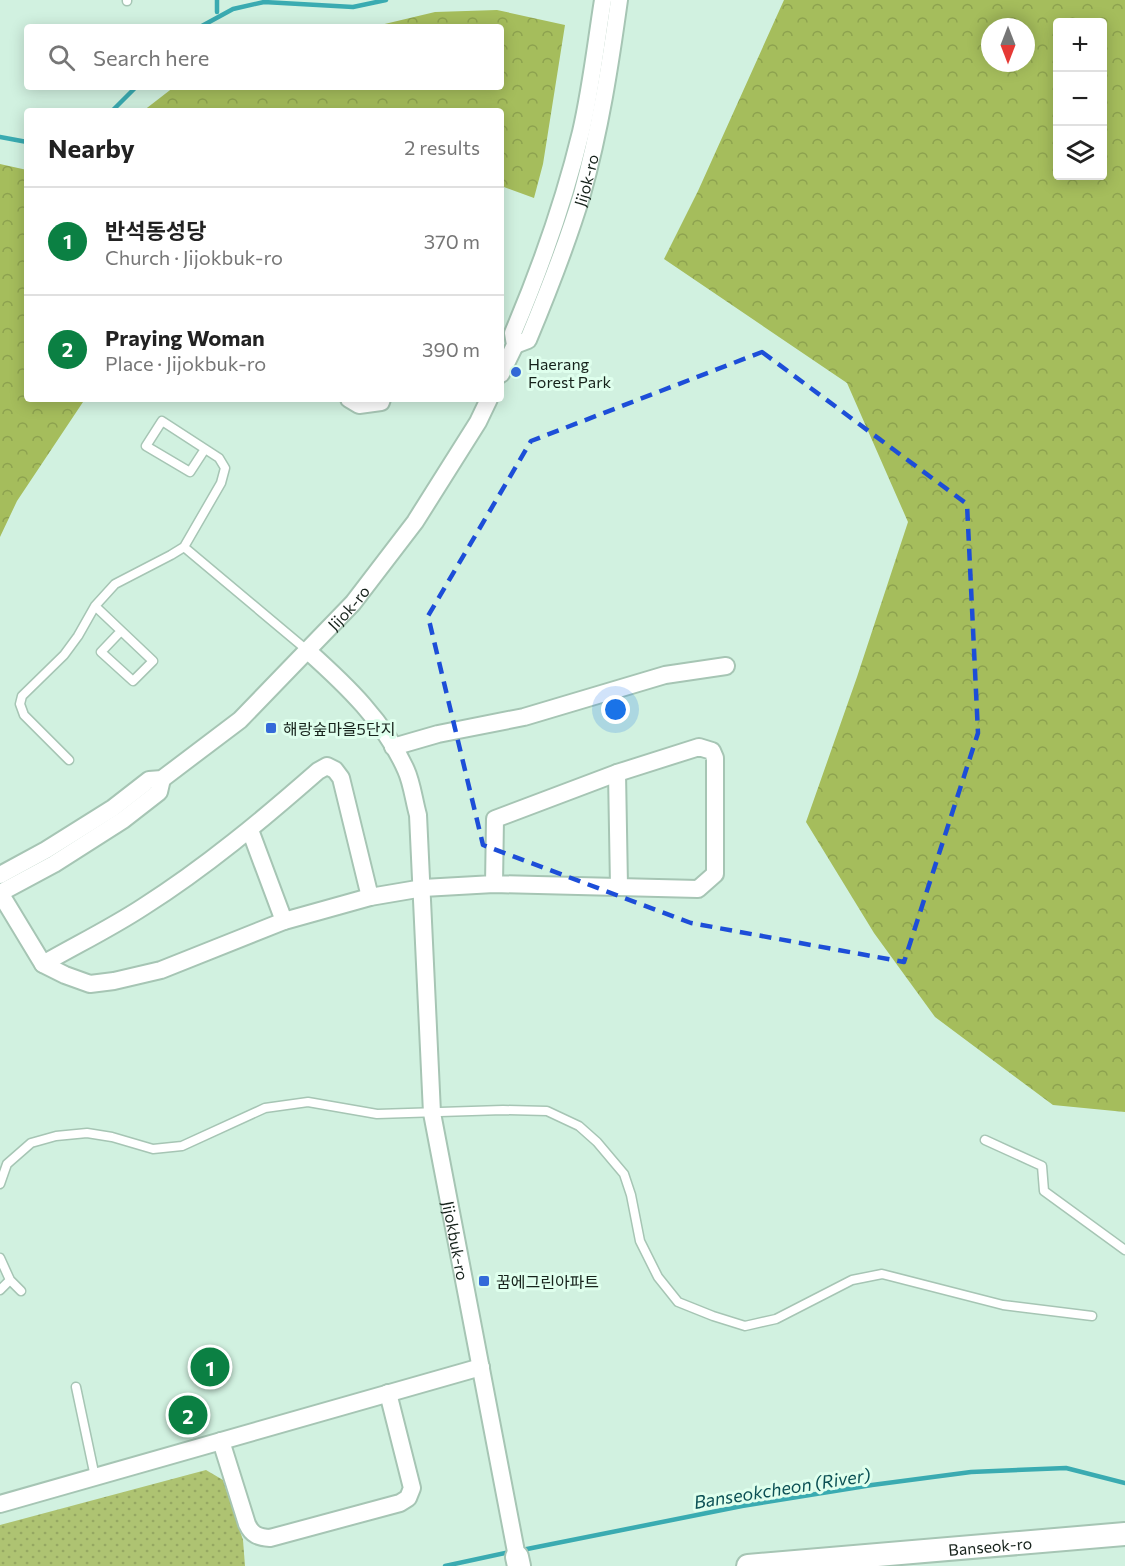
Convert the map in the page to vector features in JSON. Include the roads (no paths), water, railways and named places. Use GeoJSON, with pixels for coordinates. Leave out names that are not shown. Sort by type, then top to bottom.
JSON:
{"type":"FeatureCollection","features":[{"type":"Feature","properties":{"kind":"street","name":"Jijok-ro"},"geometry":{"type":"LineString","coordinates":[[504,368],[515,345],[513,333],[549,244],[579,139],[603,0]]}},
{"type":"Feature","properties":{"kind":"street","name":"Jijok-ro"},"geometry":{"type":"LineString","coordinates":[[515,345],[528,340],[564,250],[582,193],[597,133],[619,0]]}},
{"type":"Feature","properties":{"kind":"street"},"geometry":{"type":"LineString","coordinates":[[354,402],[359,405],[381,402]]}},
{"type":"Feature","properties":{"kind":"street","name":"Jijok-ro"},"geometry":{"type":"LineString","coordinates":[[0,875],[56,844],[113,807],[149,780],[162,779],[240,720],[353,603],[415,522],[478,422],[488,402]]}},
{"type":"Feature","properties":{"kind":"street","name":"Jijokbuk-ro"},"geometry":{"type":"LineString","coordinates":[[308,651],[345,684],[380,725],[407,771],[418,815],[432,1113],[518,1561]]}},
{"type":"Feature","properties":{"kind":"street"},"geometry":{"type":"LineString","coordinates":[[393,747],[438,734],[524,717],[664,675],[726,666]]}},
{"type":"Feature","properties":{"kind":"street"},"geometry":{"type":"LineString","coordinates":[[0,893],[43,964],[90,984],[161,970],[284,921],[370,897],[423,888],[494,884],[698,889],[715,873],[716,758],[712,751],[699,747],[617,773],[495,819],[494,884]]}},
{"type":"Feature","properties":{"kind":"street"},"geometry":{"type":"LineString","coordinates":[[43,964],[143,908],[250,830],[318,771],[327,766],[335,770],[340,778],[370,897]]}},
{"type":"Feature","properties":{"kind":"street"},"geometry":{"type":"LineString","coordinates":[[617,773],[619,886]]}},
{"type":"Feature","properties":{"kind":"street","name":"Jijok-ro"},"geometry":{"type":"LineString","coordinates":[[0,893],[54,864],[123,820],[159,792],[162,779]]}},
{"type":"Feature","properties":{"kind":"street"},"geometry":{"type":"LineString","coordinates":[[250,830],[284,921]]}},
{"type":"Feature","properties":{"kind":"street"},"geometry":{"type":"LineString","coordinates":[[0,1504],[481,1367]]}},
{"type":"Feature","properties":{"kind":"street"},"geometry":{"type":"LineString","coordinates":[[222,1441],[247,1524],[251,1532],[260,1538],[270,1538],[400,1503],[408,1498],[412,1488],[388,1393]]}},
{"type":"Feature","properties":{"kind":"street","name":"Banseok-ro"},"geometry":{"type":"LineString","coordinates":[[748,1566],[1125,1534]]}},
{"type":"Feature","properties":{"kind":"lane"},"geometry":{"type":"LineString","coordinates":[[69,760],[24,714],[20,704],[22,696],[64,655],[95,606],[115,584],[184,547],[221,483],[225,468],[219,458],[162,421],[146,446],[190,472],[205,449]]}},
{"type":"Feature","properties":{"kind":"lane"},"geometry":{"type":"LineString","coordinates":[[184,547],[308,651]]}},
{"type":"Feature","properties":{"kind":"lane"},"geometry":{"type":"LineString","coordinates":[[95,606],[153,661],[133,681],[102,652],[121,631]]}},
{"type":"Feature","properties":{"kind":"lane"},"geometry":{"type":"LineString","coordinates":[[0,1184],[7,1164],[31,1143],[56,1136],[87,1133],[112,1137],[153,1149],[182,1146],[265,1108],[308,1102],[377,1114],[547,1111],[579,1126],[597,1142],[624,1174],[631,1195],[640,1241],[658,1276],[678,1302],[713,1316],[745,1326],[776,1319],[852,1280],[882,1274],[1003,1305],[1092,1316]]}},
{"type":"Feature","properties":{"kind":"lane"},"geometry":{"type":"LineString","coordinates":[[985,1140],[1042,1166],[1044,1191],[1125,1250]]}},
{"type":"Feature","properties":{"kind":"lane"},"geometry":{"type":"LineString","coordinates":[[0,1258],[10,1280],[21,1291]]}},
{"type":"Feature","properties":{"kind":"lane"},"geometry":{"type":"LineString","coordinates":[[0,1290],[10,1280]]}},
{"type":"Feature","properties":{"kind":"lane"},"geometry":{"type":"LineString","coordinates":[[76,1387],[95,1477]]}},
{"type":"Feature","properties":{"kind":"waterway"},"geometry":{"type":"LineString","coordinates":[[217,0],[217,12]]}},
{"type":"Feature","properties":{"kind":"waterway"},"geometry":{"type":"LineString","coordinates":[[206,24],[233,9],[264,2],[353,7],[386,0]]}},
{"type":"Feature","properties":{"kind":"waterway"},"geometry":{"type":"LineString","coordinates":[[115,108],[133,90]]}},
{"type":"Feature","properties":{"kind":"waterway"},"geometry":{"type":"LineString","coordinates":[[0,137],[24,141]]}},
{"type":"Feature","properties":{"kind":"waterway","name":"Banseokcheon (River)"},"geometry":{"type":"LineString","coordinates":[[522,1550],[742,1506],[971,1472],[1066,1468],[1125,1483]]}},
{"type":"Feature","properties":{"kind":"waterway","name":"Banseokcheon (River)"},"geometry":{"type":"LineString","coordinates":[[445,1566],[510,1552]]}},
{"type":"Feature","properties":{"kind":"place","name":"Haerang Forest Park"},"geometry":{"type":"Point","coordinates":[516,372]}},
{"type":"Feature","properties":{"kind":"place","name":"해랑숲마을5단지"},"geometry":{"type":"Point","coordinates":[271,728]}},
{"type":"Feature","properties":{"kind":"place","name":"꿈에그린아파트"},"geometry":{"type":"Point","coordinates":[484,1281]}},
{"type":"Feature","properties":{"kind":"place","name":"반석동성당"},"geometry":{"type":"Point","coordinates":[210,1367]}},
{"type":"Feature","properties":{"kind":"place","name":"Praying Woman"},"geometry":{"type":"Point","coordinates":[188,1415]}}]}
